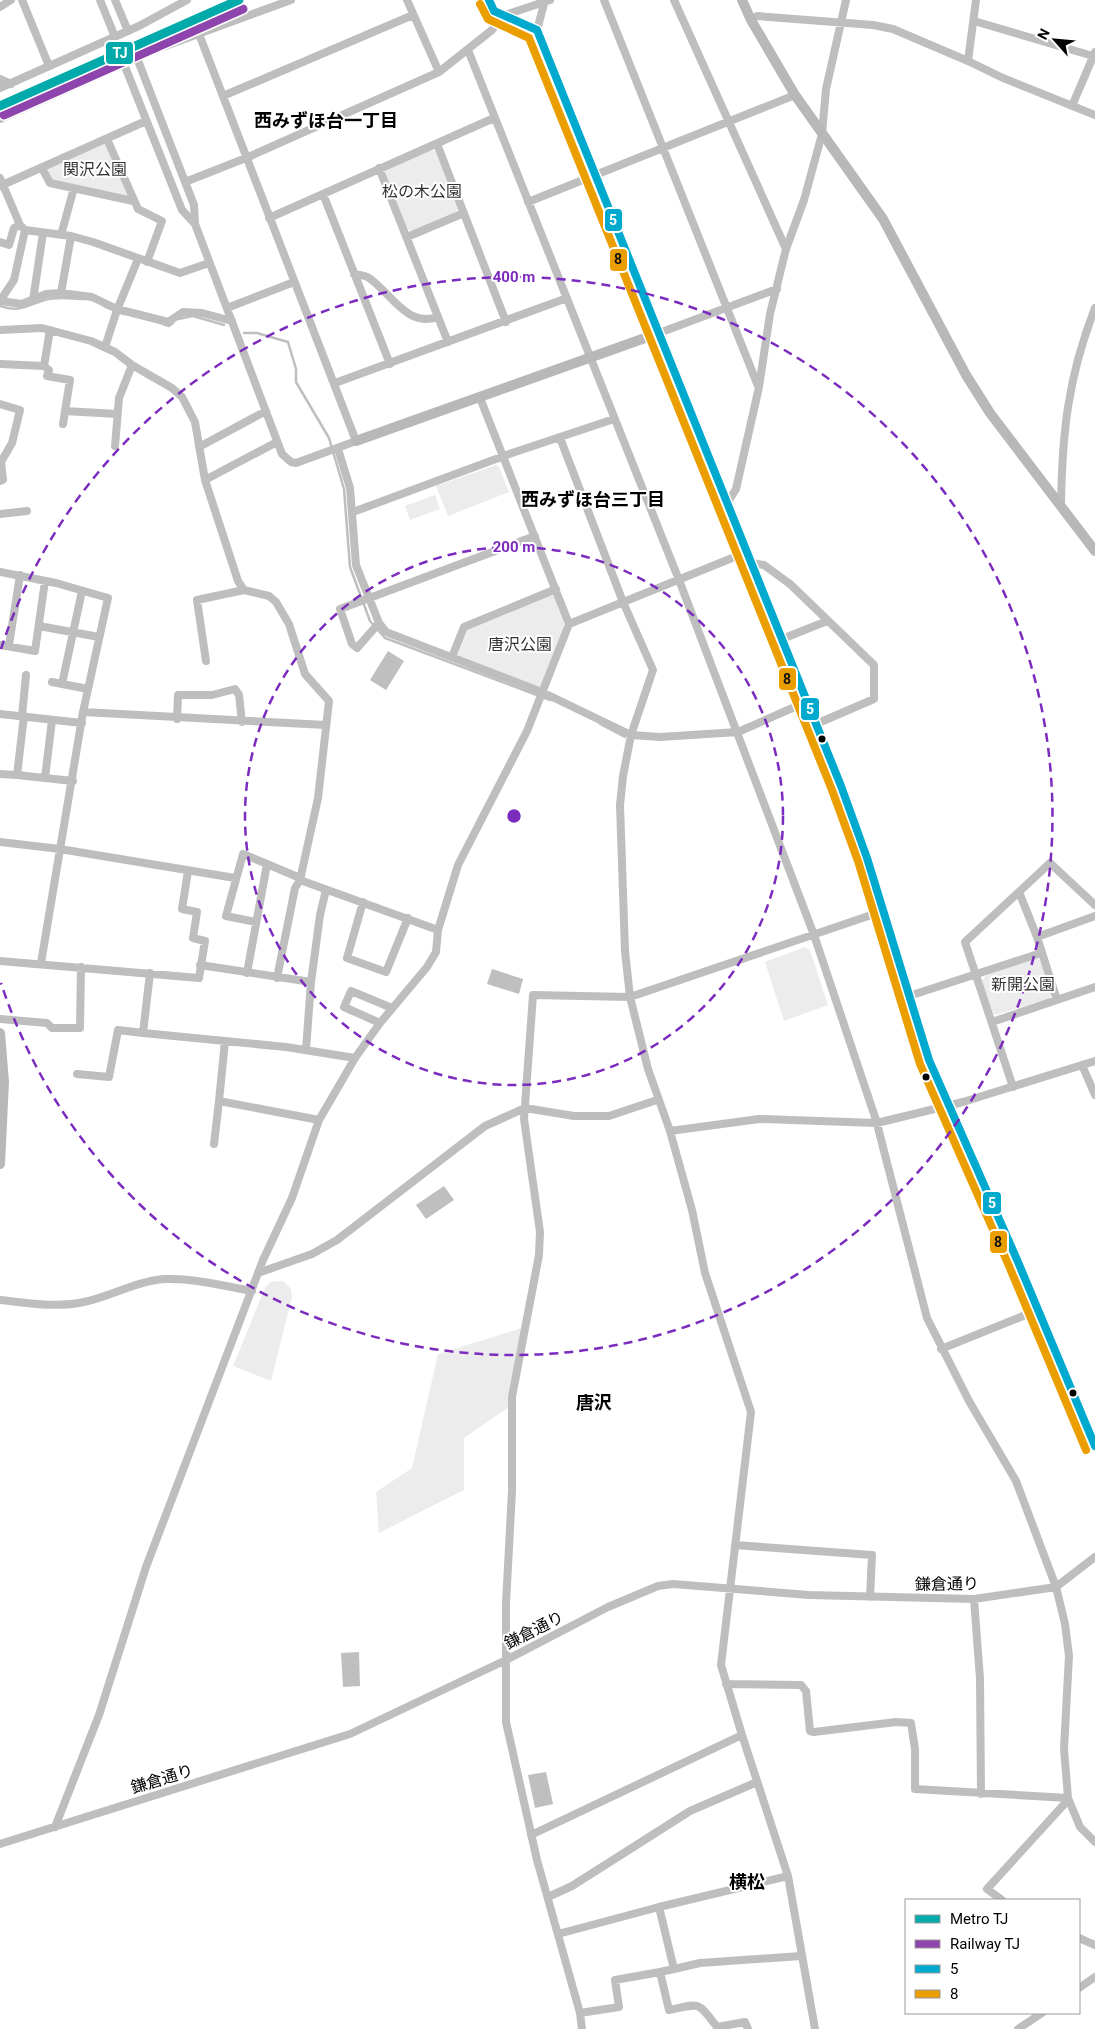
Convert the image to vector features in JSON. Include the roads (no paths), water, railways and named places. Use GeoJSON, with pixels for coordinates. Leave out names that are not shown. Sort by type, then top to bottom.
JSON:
{"type":"FeatureCollection","features":[{"type":"Feature","properties":{"kind":"street"},"geometry":{"type":"LineString","coordinates":[[0,7],[11,0]]}},
{"type":"Feature","properties":{"kind":"street"},"geometry":{"type":"LineString","coordinates":[[22,0],[49,66]]}},
{"type":"Feature","properties":{"kind":"street"},"geometry":{"type":"LineString","coordinates":[[100,0],[114,37]]}},
{"type":"Feature","properties":{"kind":"street"},"geometry":{"type":"LineString","coordinates":[[115,0],[128,31]]}},
{"type":"Feature","properties":{"kind":"street"},"geometry":{"type":"LineString","coordinates":[[0,88],[128,31],[186,0]]}},
{"type":"Feature","properties":{"kind":"street"},"geometry":{"type":"LineString","coordinates":[[0,119],[137,58],[291,0]]}},
{"type":"Feature","properties":{"kind":"street"},"geometry":{"type":"LineString","coordinates":[[407,0],[439,72]]}},
{"type":"Feature","properties":{"kind":"street"},"geometry":{"type":"LineString","coordinates":[[489,0],[494,11],[537,30]]}},
{"type":"Feature","properties":{"kind":"street"},"geometry":{"type":"LineString","coordinates":[[185,182],[246,158],[439,72],[492,30],[502,16],[518,12],[546,0]]}},
{"type":"Feature","properties":{"kind":"street"},"geometry":{"type":"LineString","coordinates":[[546,0],[537,30],[728,502],[867,858],[929,1060],[1095,1446]]}},
{"type":"Feature","properties":{"kind":"street"},"geometry":{"type":"LineString","coordinates":[[604,0],[759,387]]}},
{"type":"Feature","properties":{"kind":"street"},"geometry":{"type":"LineString","coordinates":[[674,0],[786,249]]}},
{"type":"Feature","properties":{"kind":"street"},"geometry":{"type":"LineString","coordinates":[[742,0],[751,20],[795,95],[882,219],[966,375],[990,413],[1095,551]]}},
{"type":"Feature","properties":{"kind":"street"},"geometry":{"type":"LineString","coordinates":[[728,502],[736,489],[759,387],[786,249],[804,200],[822,134],[826,89],[846,0]]}},
{"type":"Feature","properties":{"kind":"street"},"geometry":{"type":"LineString","coordinates":[[968,61],[976,0]]}},
{"type":"Feature","properties":{"kind":"street"},"geometry":{"type":"LineString","coordinates":[[223,96],[413,15]]}},
{"type":"Feature","properties":{"kind":"street"},"geometry":{"type":"LineString","coordinates":[[751,20],[757,16],[841,22],[893,29],[968,61],[1002,78],[1095,115]]}},
{"type":"Feature","properties":{"kind":"street"},"geometry":{"type":"LineString","coordinates":[[974,21],[1094,53],[1072,106]]}},
{"type":"Feature","properties":{"kind":"street"},"geometry":{"type":"LineString","coordinates":[[199,34],[356,441]]}},
{"type":"Feature","properties":{"kind":"street"},"geometry":{"type":"LineString","coordinates":[[468,50],[679,580],[814,936],[877,1123],[906,1231],[915,1278],[927,1318],[941,1349],[1016,1481],[1056,1587],[1065,1624],[1069,1656],[1064,1749],[1068,1799],[1080,1827],[1095,1842]]}},
{"type":"Feature","properties":{"kind":"street"},"geometry":{"type":"LineString","coordinates":[[137,58],[194,205],[195,224],[277,442],[282,454],[291,462],[302,462],[335,451],[356,441],[591,358],[777,289]]}},
{"type":"Feature","properties":{"kind":"street"},"geometry":{"type":"LineString","coordinates":[[124,64],[182,210],[195,224]]}},
{"type":"Feature","properties":{"kind":"street"},"geometry":{"type":"LineString","coordinates":[[0,79],[10,84]]}},
{"type":"Feature","properties":{"kind":"street"},"geometry":{"type":"LineString","coordinates":[[528,202],[795,95]]}},
{"type":"Feature","properties":{"kind":"street"},"geometry":{"type":"LineString","coordinates":[[269,218],[494,118]]}},
{"type":"Feature","properties":{"kind":"street"},"geometry":{"type":"LineString","coordinates":[[146,121],[42,168],[1,183],[22,228],[14,280],[0,301],[22,304],[46,294],[60,293],[92,296],[117,311],[168,322],[183,312],[202,313],[232,321]]}},
{"type":"Feature","properties":{"kind":"street"},"geometry":{"type":"LineString","coordinates":[[107,139],[138,209],[162,222],[147,262]]}},
{"type":"Feature","properties":{"kind":"street"},"geometry":{"type":"LineString","coordinates":[[437,144],[506,322]]}},
{"type":"Feature","properties":{"kind":"street"},"geometry":{"type":"LineString","coordinates":[[42,168],[50,183],[133,200]]}},
{"type":"Feature","properties":{"kind":"street"},"geometry":{"type":"LineString","coordinates":[[379,168],[448,342]]}},
{"type":"Feature","properties":{"kind":"street"},"geometry":{"type":"LineString","coordinates":[[61,235],[74,188]]}},
{"type":"Feature","properties":{"kind":"street"},"geometry":{"type":"LineString","coordinates":[[323,194],[390,364]]}},
{"type":"Feature","properties":{"kind":"street"},"geometry":{"type":"LineString","coordinates":[[406,237],[464,212]]}},
{"type":"Feature","properties":{"kind":"street"},"geometry":{"type":"LineString","coordinates":[[0,242],[9,246],[14,228],[22,228],[93,242],[180,273],[209,263]]}},
{"type":"Feature","properties":{"kind":"street"},"geometry":{"type":"LineString","coordinates":[[33,300],[43,233]]}},
{"type":"Feature","properties":{"kind":"street"},"geometry":{"type":"LineString","coordinates":[[60,293],[70,236]]}},
{"type":"Feature","properties":{"kind":"street"},"geometry":{"type":"LineString","coordinates":[[105,347],[138,259]]}},
{"type":"Feature","properties":{"kind":"street"},"geometry":{"type":"LineString","coordinates":[[354,274],[370,278],[391,300],[406,312],[423,319],[438,317]]}},
{"type":"Feature","properties":{"kind":"street"},"geometry":{"type":"LineString","coordinates":[[226,308],[294,282]]}},
{"type":"Feature","properties":{"kind":"street"},"geometry":{"type":"LineString","coordinates":[[335,383],[506,322],[566,298]]}},
{"type":"Feature","properties":{"kind":"street"},"geometry":{"type":"LineString","coordinates":[[1061,506],[1062,448],[1066,409],[1082,345],[1095,308]]}},
{"type":"Feature","properties":{"kind":"street"},"geometry":{"type":"LineString","coordinates":[[0,330],[28,327],[50,330],[105,347],[172,388],[182,397],[193,417],[205,480],[238,581],[244,590]]}},
{"type":"Feature","properties":{"kind":"street"},"geometry":{"type":"LineString","coordinates":[[44,366],[50,330]]}},
{"type":"Feature","properties":{"kind":"street"},"geometry":{"type":"LineString","coordinates":[[0,364],[44,366],[48,370],[47,376],[70,380],[63,424]]}},
{"type":"Feature","properties":{"kind":"street"},"geometry":{"type":"LineString","coordinates":[[115,446],[119,398],[132,365]]}},
{"type":"Feature","properties":{"kind":"street"},"geometry":{"type":"LineString","coordinates":[[55,1827],[99,1715],[138,1587],[258,1273],[292,1198],[319,1120],[355,1058],[436,952],[438,930],[458,865],[527,731],[570,624],[480,398]]}},
{"type":"Feature","properties":{"kind":"street"},"geometry":{"type":"LineString","coordinates":[[0,404],[20,410],[12,444],[1,462],[3,480],[0,480]]}},
{"type":"Feature","properties":{"kind":"street"},"geometry":{"type":"LineString","coordinates":[[65,411],[117,414]]}},
{"type":"Feature","properties":{"kind":"street"},"geometry":{"type":"LineString","coordinates":[[199,447],[266,411]]}},
{"type":"Feature","properties":{"kind":"street"},"geometry":{"type":"LineString","coordinates":[[353,512],[614,419]]}},
{"type":"Feature","properties":{"kind":"street"},"geometry":{"type":"LineString","coordinates":[[560,438],[623,602],[653,670],[631,734],[623,776],[620,830],[625,951],[630,997],[657,1100],[670,1131],[692,1210],[704,1273],[751,1412],[721,1665],[788,1876],[815,2029]]}},
{"type":"Feature","properties":{"kind":"street"},"geometry":{"type":"LineString","coordinates":[[205,480],[277,442]]}},
{"type":"Feature","properties":{"kind":"street"},"geometry":{"type":"LineString","coordinates":[[335,451],[350,488],[356,565],[364,600],[386,632],[542,692],[631,734],[660,737],[738,732],[806,702]]}},
{"type":"Feature","properties":{"kind":"street"},"geometry":{"type":"LineString","coordinates":[[0,514],[26,511]]}},
{"type":"Feature","properties":{"kind":"street"},"geometry":{"type":"LineString","coordinates":[[378,623],[357,648],[352,644],[340,609],[535,536]]}},
{"type":"Feature","properties":{"kind":"street"},"geometry":{"type":"LineString","coordinates":[[570,624],[747,552]]}},
{"type":"Feature","properties":{"kind":"street"},"geometry":{"type":"LineString","coordinates":[[752,563],[764,565],[790,584],[874,665],[874,699],[816,724]]}},
{"type":"Feature","properties":{"kind":"street"},"geometry":{"type":"LineString","coordinates":[[0,572],[45,581],[108,598],[83,712],[73,781],[41,963]]}},
{"type":"Feature","properties":{"kind":"street"},"geometry":{"type":"LineString","coordinates":[[9,645],[20,575]]}},
{"type":"Feature","properties":{"kind":"street"},"geometry":{"type":"LineString","coordinates":[[0,644],[35,651],[45,581]]}},
{"type":"Feature","properties":{"kind":"street"},"geometry":{"type":"LineString","coordinates":[[452,657],[464,627],[556,589]]}},
{"type":"Feature","properties":{"kind":"street"},"geometry":{"type":"LineString","coordinates":[[206,661],[197,600],[244,590],[269,596],[276,602],[289,624],[306,674],[329,701],[318,798],[300,879],[295,888],[277,978]]}},
{"type":"Feature","properties":{"kind":"street"},"geometry":{"type":"LineString","coordinates":[[62,684],[82,591]]}},
{"type":"Feature","properties":{"kind":"street"},"geometry":{"type":"LineString","coordinates":[[782,639],[827,621]]}},
{"type":"Feature","properties":{"kind":"street"},"geometry":{"type":"LineString","coordinates":[[39,626],[99,637]]}},
{"type":"Feature","properties":{"kind":"street"},"geometry":{"type":"LineString","coordinates":[[17,775],[26,675]]}},
{"type":"Feature","properties":{"kind":"street"},"geometry":{"type":"LineString","coordinates":[[52,682],[88,689]]}},
{"type":"Feature","properties":{"kind":"street"},"geometry":{"type":"LineString","coordinates":[[177,719],[178,695],[212,695],[235,689],[239,695],[242,722]]}},
{"type":"Feature","properties":{"kind":"street"},"geometry":{"type":"LineString","coordinates":[[83,712],[177,719],[326,725]]}},
{"type":"Feature","properties":{"kind":"street"},"geometry":{"type":"LineString","coordinates":[[0,714],[82,723]]}},
{"type":"Feature","properties":{"kind":"street"},"geometry":{"type":"LineString","coordinates":[[45,778],[52,720]]}},
{"type":"Feature","properties":{"kind":"street"},"geometry":{"type":"LineString","coordinates":[[0,774],[73,781]]}},
{"type":"Feature","properties":{"kind":"street"},"geometry":{"type":"LineString","coordinates":[[0,842],[60,848],[235,878]]}},
{"type":"Feature","properties":{"kind":"street"},"geometry":{"type":"LineString","coordinates":[[256,922],[226,916],[243,854],[326,890],[438,930]]}},
{"type":"Feature","properties":{"kind":"street"},"geometry":{"type":"LineString","coordinates":[[1013,1087],[965,942],[1050,863],[1095,905]]}},
{"type":"Feature","properties":{"kind":"street"},"geometry":{"type":"LineString","coordinates":[[247,973],[267,864]]}},
{"type":"Feature","properties":{"kind":"street"},"geometry":{"type":"LineString","coordinates":[[0,961],[199,978],[205,941],[192,938],[197,912],[182,909],[188,871]]}},
{"type":"Feature","properties":{"kind":"street"},"geometry":{"type":"LineString","coordinates":[[306,1050],[311,982],[320,915],[326,890]]}},
{"type":"Feature","properties":{"kind":"street"},"geometry":{"type":"LineString","coordinates":[[1019,892],[1037,937],[1040,953],[1057,1000]]}},
{"type":"Feature","properties":{"kind":"street"},"geometry":{"type":"LineString","coordinates":[[363,902],[347,958],[386,972],[408,918]]}},
{"type":"Feature","properties":{"kind":"street"},"geometry":{"type":"LineString","coordinates":[[582,2029],[580,2012],[531,1835],[506,1722],[506,1660],[512,1492],[512,1396],[539,1255],[540,1232],[528,1151],[525,1108],[533,996],[630,997],[883,912]]}},
{"type":"Feature","properties":{"kind":"street"},"geometry":{"type":"LineString","coordinates":[[1037,937],[1095,916]]}},
{"type":"Feature","properties":{"kind":"street"},"geometry":{"type":"LineString","coordinates":[[909,996],[1040,953]]}},
{"type":"Feature","properties":{"kind":"street"},"geometry":{"type":"LineString","coordinates":[[200,965],[311,982]]}},
{"type":"Feature","properties":{"kind":"street"},"geometry":{"type":"LineString","coordinates":[[0,1019],[46,1023],[52,1028],[80,1028],[81,968]]}},
{"type":"Feature","properties":{"kind":"street"},"geometry":{"type":"LineString","coordinates":[[143,1033],[150,973]]}},
{"type":"Feature","properties":{"kind":"street"},"geometry":{"type":"LineString","coordinates":[[992,1022],[1095,987]]}},
{"type":"Feature","properties":{"kind":"street"},"geometry":{"type":"LineString","coordinates":[[380,1023],[344,1007],[351,991],[392,1008]]}},
{"type":"Feature","properties":{"kind":"street"},"geometry":{"type":"LineString","coordinates":[[77,1074],[109,1078],[118,1030],[306,1050],[355,1058]]}},
{"type":"Feature","properties":{"kind":"street"},"geometry":{"type":"LineString","coordinates":[[0,1034],[4,1108],[0,1164]]}},
{"type":"Feature","properties":{"kind":"street"},"geometry":{"type":"LineString","coordinates":[[214,1144],[225,1041]]}},
{"type":"Feature","properties":{"kind":"street"},"geometry":{"type":"LineString","coordinates":[[670,1131],[758,1119],[877,1123],[1013,1087],[1095,1061]]}},
{"type":"Feature","properties":{"kind":"street"},"geometry":{"type":"LineString","coordinates":[[1082,1065],[1095,1094]]}},
{"type":"Feature","properties":{"kind":"street"},"geometry":{"type":"LineString","coordinates":[[258,1273],[312,1254],[337,1240],[485,1126],[525,1108],[574,1116],[609,1116],[657,1100]]}},
{"type":"Feature","properties":{"kind":"street"},"geometry":{"type":"LineString","coordinates":[[219,1101],[319,1120]]}},
{"type":"Feature","properties":{"kind":"street"},"geometry":{"type":"LineString","coordinates":[[0,1300],[70,1304],[86,1302],[142,1282],[164,1279],[180,1279],[252,1291]]}},
{"type":"Feature","properties":{"kind":"street"},"geometry":{"type":"LineString","coordinates":[[941,1349],[1038,1310]]}},
{"type":"Feature","properties":{"kind":"street"},"geometry":{"type":"LineString","coordinates":[[735,1545],[872,1555],[870,1597]]}},
{"type":"Feature","properties":{"kind":"street","name":"鎌倉通り"},"geometry":{"type":"LineString","coordinates":[[0,1844],[336,1739],[386,1718],[506,1660],[608,1607],[658,1586],[673,1584],[870,1597],[974,1599],[1056,1587],[1095,1557]]}},
{"type":"Feature","properties":{"kind":"street"},"geometry":{"type":"LineString","coordinates":[[974,1599],[980,1679],[981,1794]]}},
{"type":"Feature","properties":{"kind":"street"},"geometry":{"type":"LineString","coordinates":[[726,1684],[801,1685],[806,1691],[810,1731],[814,1732],[908,1721],[911,1723],[915,1749],[915,1789],[1068,1799]]}},
{"type":"Feature","properties":{"kind":"street"},"geometry":{"type":"LineString","coordinates":[[531,1835],[742,1735]]}},
{"type":"Feature","properties":{"kind":"street"},"geometry":{"type":"LineString","coordinates":[[548,1897],[572,1886],[690,1811],[757,1782]]}},
{"type":"Feature","properties":{"kind":"street"},"geometry":{"type":"LineString","coordinates":[[1001,1899],[987,1889],[1068,1799]]}},
{"type":"Feature","properties":{"kind":"street"},"geometry":{"type":"LineString","coordinates":[[558,1934],[788,1876]]}},
{"type":"Feature","properties":{"kind":"street"},"geometry":{"type":"LineString","coordinates":[[659,1907],[674,1969]]}},
{"type":"Feature","properties":{"kind":"street"},"geometry":{"type":"LineString","coordinates":[[1080,1938],[1095,1945]]}},
{"type":"Feature","properties":{"kind":"street"},"geometry":{"type":"LineString","coordinates":[[580,2012],[619,2007],[615,1980],[700,1963],[801,1956]]}},
{"type":"Feature","properties":{"kind":"street"},"geometry":{"type":"LineString","coordinates":[[660,1972],[669,2010],[696,2004],[701,2006],[717,2027],[745,2022],[748,2029]]}},
{"type":"Feature","properties":{"kind":"street"},"geometry":{"type":"LineString","coordinates":[[1080,1987],[1095,1976]]}},
{"type":"Feature","properties":{"kind":"street"},"geometry":{"type":"LineString","coordinates":[[1018,2029],[1040,2014]]}},
{"type":"Feature","properties":{"kind":"waterway"},"geometry":{"type":"LineString","coordinates":[[0,306],[13,309],[23,308],[50,299],[85,299]]}},
{"type":"Feature","properties":{"kind":"waterway"},"geometry":{"type":"LineString","coordinates":[[104,306],[124,314]]}},
{"type":"Feature","properties":{"kind":"waterway"},"geometry":{"type":"LineString","coordinates":[[178,319],[193,316],[224,325]]}},
{"type":"Feature","properties":{"kind":"waterway"},"geometry":{"type":"LineString","coordinates":[[163,324],[169,326],[173,323]]}},
{"type":"Feature","properties":{"kind":"waterway"},"geometry":{"type":"LineString","coordinates":[[244,333],[257,333],[288,342],[296,369],[296,382],[329,438],[344,489],[350,567],[370,621],[385,638],[550,700]]}},
{"type":"Feature","properties":{"kind":"waterway"},"geometry":{"type":"LineString","coordinates":[[600,724],[625,737]]}},
{"type":"Feature","properties":{"kind":"metro line","name":"TJ"},"geometry":{"type":"LineString","coordinates":[[0,106],[239,0]]}},
{"type":"Feature","properties":{"kind":"rail line","name":"TJ"},"geometry":{"type":"LineString","coordinates":[[4,115],[243,9]]}},
{"type":"Feature","properties":{"kind":"district","name":"西みずほ台一丁目"},"geometry":{"type":"Point","coordinates":[326,120]}},
{"type":"Feature","properties":{"kind":"district","name":"西みずほ台三丁目"},"geometry":{"type":"Point","coordinates":[593,499]}},
{"type":"Feature","properties":{"kind":"district","name":"唐沢"},"geometry":{"type":"Point","coordinates":[594,1402]}},
{"type":"Feature","properties":{"kind":"district","name":"横松"},"geometry":{"type":"Point","coordinates":[747,1881]}},
{"type":"Feature","properties":{"kind":"park label","name":"関沢公園"},"geometry":{"type":"Point","coordinates":[95,169]}},
{"type":"Feature","properties":{"kind":"park label","name":"松の木公園"},"geometry":{"type":"Point","coordinates":[422,191]}},
{"type":"Feature","properties":{"kind":"park label","name":"唐沢公園"},"geometry":{"type":"Point","coordinates":[520,644]}},
{"type":"Feature","properties":{"kind":"park label","name":"新開公園"},"geometry":{"type":"Point","coordinates":[1023,984]}}]}
